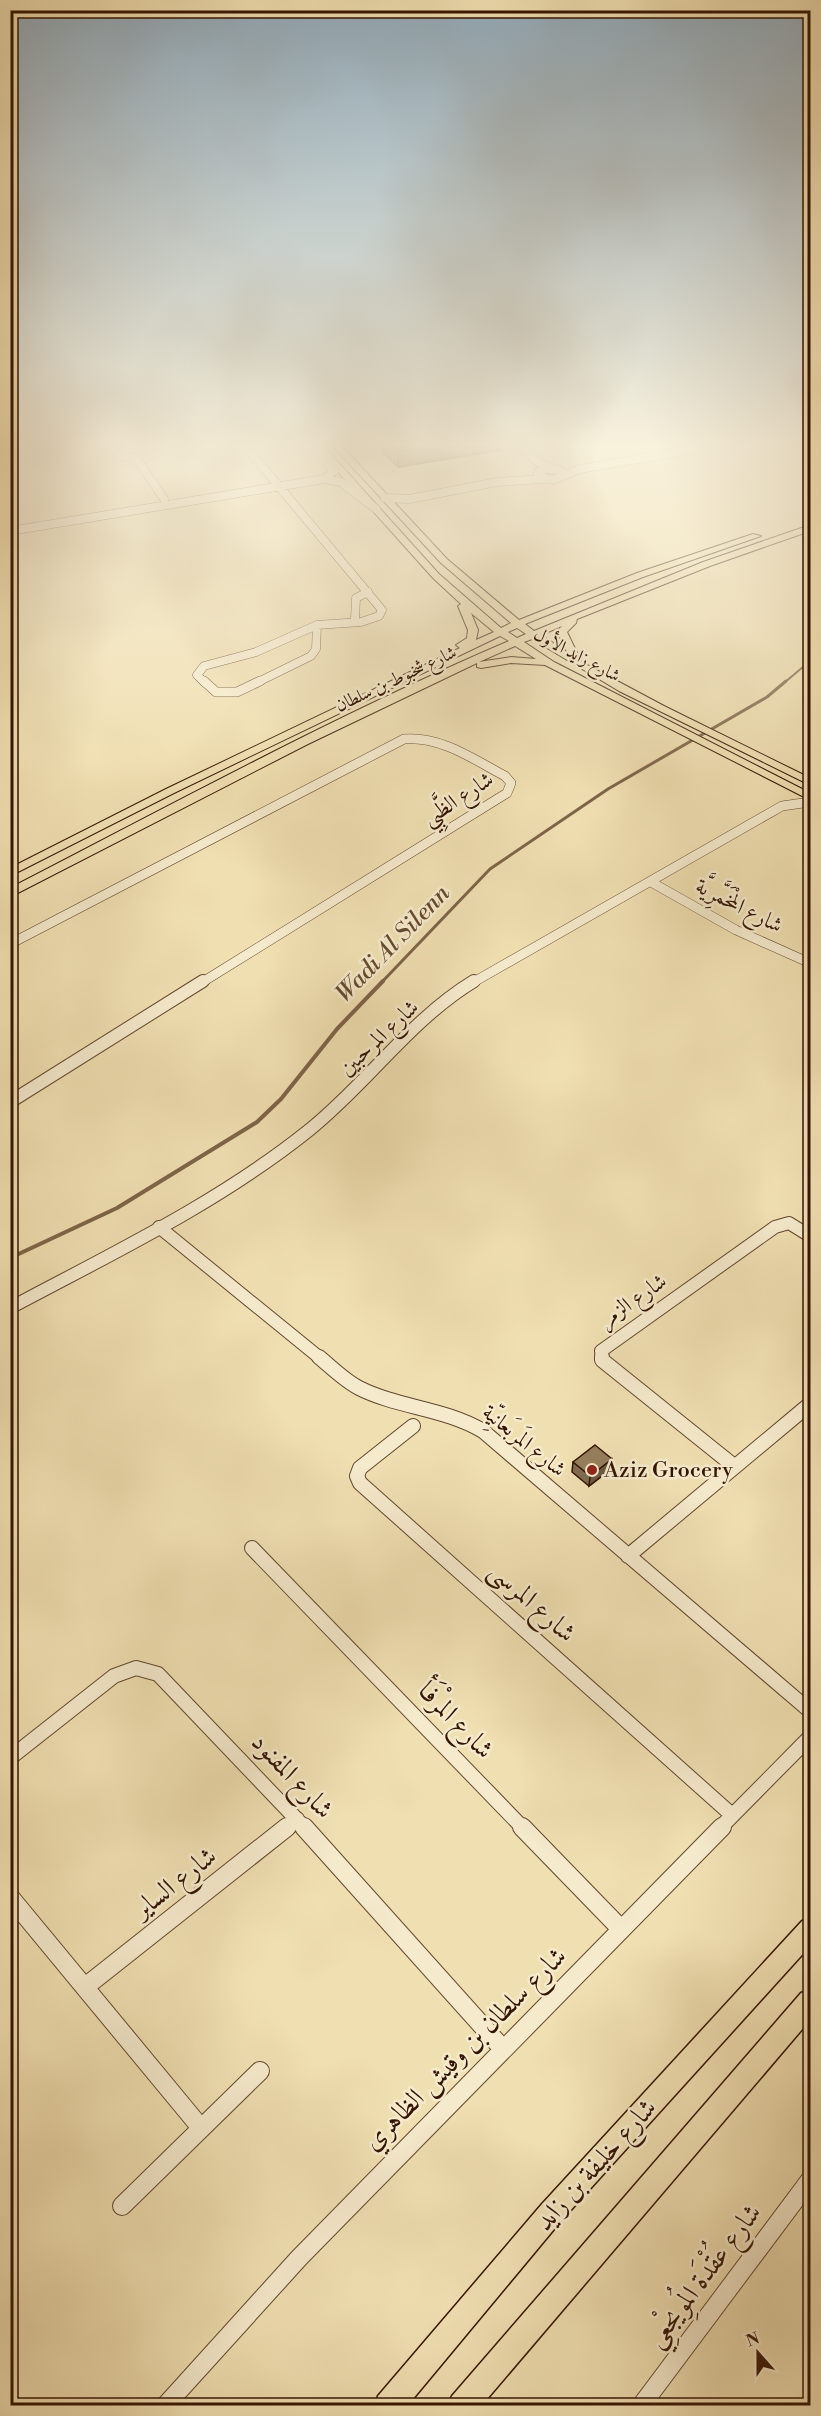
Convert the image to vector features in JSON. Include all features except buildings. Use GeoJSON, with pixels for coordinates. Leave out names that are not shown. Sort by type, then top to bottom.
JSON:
{"type":"FeatureCollection","features":[{"type":"Feature","properties":{"kind":"highway","name":"شارع خليفة بن زايد"},"geometry":{"type":"LineString","coordinates":[[388,2406],[551,2213],[810,1929]]}},
{"type":"Feature","properties":{"kind":"highway"},"geometry":{"type":"LineString","coordinates":[[462,2406],[810,2002]]}},
{"type":"Feature","properties":{"kind":"main road","name":"شارع زايد الأول"},"geometry":{"type":"LineString","coordinates":[[417,555],[458,598],[516,633],[581,663],[669,711],[810,782]]}},
{"type":"Feature","properties":{"kind":"main road","name":"شارع زايد الأول"},"geometry":{"type":"LineString","coordinates":[[442,555],[488,600],[516,633],[550,664],[810,797]]}},
{"type":"Feature","properties":{"kind":"main road","name":"شارع شخبوط بن سلطان"},"geometry":{"type":"LineString","coordinates":[[10,893],[381,705],[568,603],[639,575],[700,555]]}},
{"type":"Feature","properties":{"kind":"main road","name":"شارع شخبوط بن سلطان"},"geometry":{"type":"LineString","coordinates":[[10,873],[146,803],[433,663],[516,633],[588,611],[738,555]]}},
{"type":"Feature","properties":{"kind":"main road"},"geometry":{"type":"LineString","coordinates":[[516,633],[603,594],[639,575]]}},
{"type":"Feature","properties":{"kind":"main road"},"geometry":{"type":"LineString","coordinates":[[436,576],[459,588],[516,633],[601,680],[627,689]]}},
{"type":"Feature","properties":{"kind":"main road"},"geometry":{"type":"LineString","coordinates":[[433,663],[473,637],[470,619],[458,598]]}},
{"type":"Feature","properties":{"kind":"main road"},"geometry":{"type":"LineString","coordinates":[[488,600],[518,609],[568,603]]}},
{"type":"Feature","properties":{"kind":"main road"},"geometry":{"type":"LineString","coordinates":[[581,663],[567,645],[562,631],[588,611]]}},
{"type":"Feature","properties":{"kind":"main road"},"geometry":{"type":"LineString","coordinates":[[381,705],[419,692],[487,663],[522,660],[550,664]]}},
{"type":"Feature","properties":{"kind":"street"},"geometry":{"type":"LineString","coordinates":[[317,625],[369,621],[379,616],[382,610],[337,555]]}},
{"type":"Feature","properties":{"kind":"street"},"geometry":{"type":"LineString","coordinates":[[355,619],[356,598],[368,592]]}},
{"type":"Feature","properties":{"kind":"street"},"geometry":{"type":"LineString","coordinates":[[317,625],[314,653],[307,660],[237,692],[216,692],[197,675],[204,666],[256,652],[317,625],[338,620],[369,621]]}},
{"type":"Feature","properties":{"kind":"street"},"geometry":{"type":"LineString","coordinates":[[286,639],[316,642]]}},
{"type":"Feature","properties":{"kind":"street","name":"شارع الظَّبِي"},"geometry":{"type":"LineString","coordinates":[[10,1102],[507,793],[511,783],[505,776],[432,740],[418,737],[404,739],[12,940]]}},
{"type":"Feature","properties":{"kind":"street"},"geometry":{"type":"LineString","coordinates":[[781,782],[788,796],[782,806]]}},
{"type":"Feature","properties":{"kind":"street","name":"شارع المرحبين"},"geometry":{"type":"LineString","coordinates":[[10,1308],[159,1227],[250,1172],[310,1130],[460,992],[782,806],[810,802]]}},
{"type":"Feature","properties":{"kind":"street","name":"شارع المْخَمَّرِيَّة"},"geometry":{"type":"LineString","coordinates":[[651,882],[736,930],[810,963]]}},
{"type":"Feature","properties":{"kind":"street","name":"شارع الزمر"},"geometry":{"type":"LineString","coordinates":[[734,1466],[603,1360],[601,1351],[775,1227],[789,1223],[810,1236]]}},
{"type":"Feature","properties":{"kind":"street","name":"شارع المَربَعانِيّة"},"geometry":{"type":"LineString","coordinates":[[159,1227],[356,1387],[390,1401],[452,1413],[483,1431],[810,1711]]}},
{"type":"Feature","properties":{"kind":"street"},"geometry":{"type":"LineString","coordinates":[[628,1556],[810,1404]]}},
{"type":"Feature","properties":{"kind":"street","name":"شارع المرسى"},"geometry":{"type":"LineString","coordinates":[[413,1426],[360,1468],[357,1476],[360,1483],[732,1815]]}},
{"type":"Feature","properties":{"kind":"street","name":"شارع المرْفَأ"},"geometry":{"type":"LineString","coordinates":[[252,1548],[621,1929]]}},
{"type":"Feature","properties":{"kind":"street","name":"شارع المفنود"},"geometry":{"type":"LineString","coordinates":[[10,1758],[114,1676],[129,1670],[144,1669],[164,1679],[297,1819],[503,2049]]}},
{"type":"Feature","properties":{"kind":"street","name":"شارع سلطان بن وقيش الظاهري"},"geometry":{"type":"LineString","coordinates":[[165,2406],[298,2258],[810,1737]]}},
{"type":"Feature","properties":{"kind":"street","name":"شارع الساير"},"geometry":{"type":"LineString","coordinates":[[85,1987],[297,1819]]}},
{"type":"Feature","properties":{"kind":"street"},"geometry":{"type":"LineString","coordinates":[[10,1897],[201,2128]]}},
{"type":"Feature","properties":{"kind":"street"},"geometry":{"type":"LineString","coordinates":[[122,2206],[260,2071]]}},
{"type":"Feature","properties":{"kind":"street","name":"شارع عُقْدَة المُوِيجْعِي"},"geometry":{"type":"LineString","coordinates":[[641,2406],[810,2180]]}},
{"type":"Feature","properties":{"kind":"waterway","name":"Wadi Al Silenn"},"geometry":{"type":"LineString","coordinates":[[784,683],[810,661]]}},
{"type":"Feature","properties":{"kind":"waterway","name":"Wadi Al Silenn"},"geometry":{"type":"LineString","coordinates":[[381,983],[490,869],[608,789],[767,697],[786,681]]}},
{"type":"Feature","properties":{"kind":"waterway","name":"Wadi Al Silenn"},"geometry":{"type":"LineString","coordinates":[[10,1258],[117,1208],[257,1122],[281,1099],[337,1029],[383,981]]}},
{"type":"Feature","properties":{"kind":"place","name":"Aziz Grocery"},"geometry":{"type":"Point","coordinates":[592,1470]}}]}
